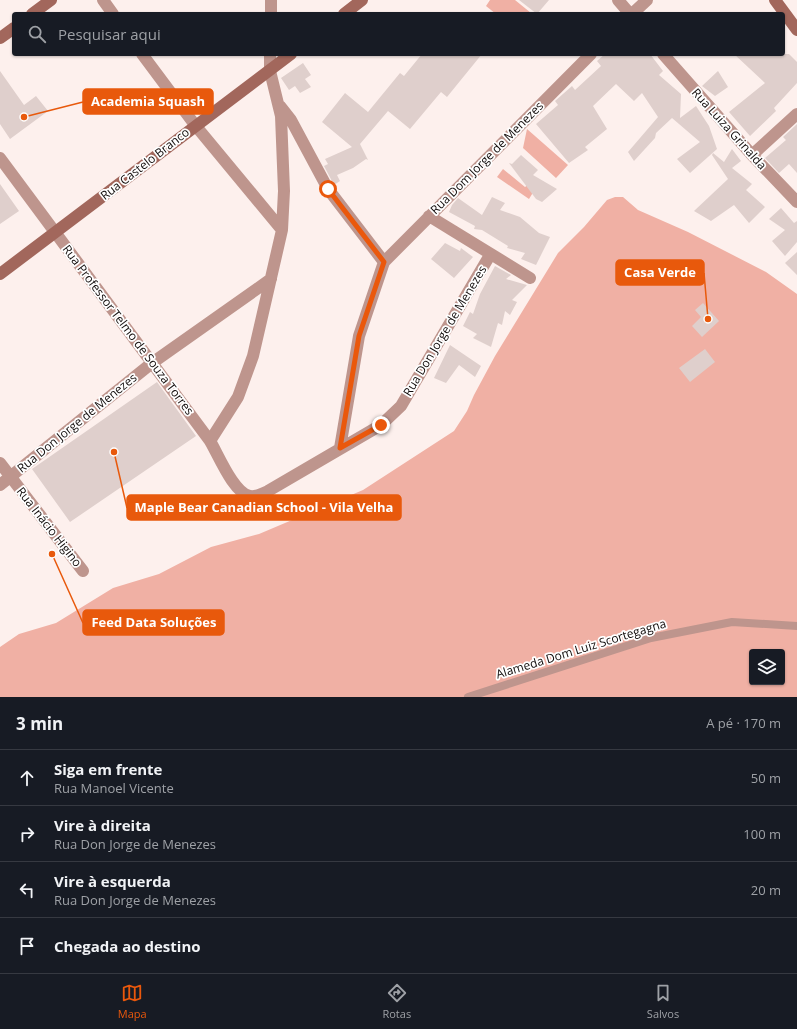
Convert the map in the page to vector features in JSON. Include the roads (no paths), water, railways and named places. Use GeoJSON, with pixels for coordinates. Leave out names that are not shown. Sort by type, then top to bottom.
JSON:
{"type":"FeatureCollection","features":[{"type":"Feature","properties":{"kind":"main road"},"geometry":{"type":"LineString","coordinates":[[35,12],[51,0]]}},
{"type":"Feature","properties":{"kind":"main road"},"geometry":{"type":"LineString","coordinates":[[347,12],[362,0]]}},
{"type":"Feature","properties":{"kind":"main road"},"geometry":{"type":"LineString","coordinates":[[775,0],[784,12]]}},
{"type":"Feature","properties":{"kind":"main road"},"geometry":{"type":"LineString","coordinates":[[785,14],[797,30]]}},
{"type":"Feature","properties":{"kind":"main road"},"geometry":{"type":"LineString","coordinates":[[0,38],[12,29]]}},
{"type":"Feature","properties":{"kind":"main road","name":"Rua Castelo Branco"},"geometry":{"type":"LineString","coordinates":[[0,274],[56,233],[195,125],[289,56]]}},
{"type":"Feature","properties":{"kind":"street"},"geometry":{"type":"LineString","coordinates":[[102,0],[111,12]]}},
{"type":"Feature","properties":{"kind":"street"},"geometry":{"type":"LineString","coordinates":[[271,0],[271,12]]}},
{"type":"Feature","properties":{"kind":"street"},"geometry":{"type":"LineString","coordinates":[[618,0],[629,12]]}},
{"type":"Feature","properties":{"kind":"street"},"geometry":{"type":"LineString","coordinates":[[633,12],[647,0]]}},
{"type":"Feature","properties":{"kind":"street"},"geometry":{"type":"LineString","coordinates":[[143,56],[195,125],[282,230]]}},
{"type":"Feature","properties":{"kind":"street"},"geometry":{"type":"LineString","coordinates":[[210,440],[238,397],[253,356],[282,230],[284,191],[280,106],[270,71],[270,56]]}},
{"type":"Feature","properties":{"kind":"street","name":"Rua Dom Jorge de Menezes"},"geometry":{"type":"LineString","coordinates":[[384,262],[589,56]]}},
{"type":"Feature","properties":{"kind":"street","name":"Rua Luiza Grinalda"},"geometry":{"type":"LineString","coordinates":[[665,56],[752,155],[797,202]]}},
{"type":"Feature","properties":{"kind":"street"},"geometry":{"type":"LineString","coordinates":[[280,106],[291,120],[328,189],[384,262],[359,336],[340,448]]}},
{"type":"Feature","properties":{"kind":"street"},"geometry":{"type":"LineString","coordinates":[[752,155],[797,114]]}},
{"type":"Feature","properties":{"kind":"street","name":"Rua Professor Telmo de Souza Torres"},"geometry":{"type":"LineString","coordinates":[[0,158],[210,440],[234,484],[244,494],[257,496]]}},
{"type":"Feature","properties":{"kind":"street","name":"Rua Don Jorge de Menezes"},"geometry":{"type":"LineString","coordinates":[[257,496],[381,425],[401,406],[490,255],[429,216]]}},
{"type":"Feature","properties":{"kind":"street"},"geometry":{"type":"LineString","coordinates":[[490,255],[530,278]]}},
{"type":"Feature","properties":{"kind":"street","name":"Rua Don Jorge de Menezes"},"geometry":{"type":"LineString","coordinates":[[0,485],[152,363],[271,279]]}},
{"type":"Feature","properties":{"kind":"street","name":"Rua Inácio Higino"},"geometry":{"type":"LineString","coordinates":[[0,463],[83,571]]}},
{"type":"Feature","properties":{"kind":"lane","name":"Alameda Dom Luiz Scortegagna"},"geometry":{"type":"LineString","coordinates":[[468,697],[651,638],[732,622],[797,626]]}},
{"type":"Feature","properties":{"kind":"place","name":"Academia Squash"},"geometry":{"type":"Point","coordinates":[24,117]}},
{"type":"Feature","properties":{"kind":"place","name":"Casa Verde"},"geometry":{"type":"Point","coordinates":[708,319]}},
{"type":"Feature","properties":{"kind":"place","name":"Maple Bear Canadian School - Vila Velha"},"geometry":{"type":"Point","coordinates":[114,452]}},
{"type":"Feature","properties":{"kind":"place","name":"Feed Data Soluções"},"geometry":{"type":"Point","coordinates":[52,554]}}]}
